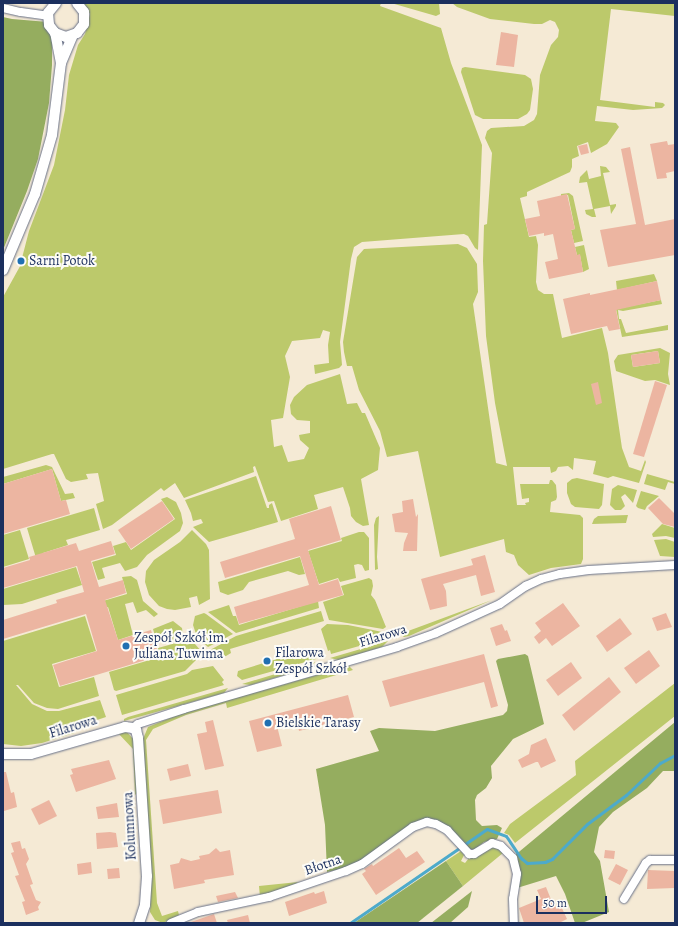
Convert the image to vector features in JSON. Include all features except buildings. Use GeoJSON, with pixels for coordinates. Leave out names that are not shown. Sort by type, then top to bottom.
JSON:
{"type":"FeatureCollection","features":[{"type":"Feature","properties":{"kind":"street"},"geometry":{"type":"LineString","coordinates":[[55,33],[66,37],[80,31],[84,20],[82,9],[77,3]]}},
{"type":"Feature","properties":{"kind":"street"},"geometry":{"type":"LineString","coordinates":[[3,270],[35,194],[45,162],[57,109],[61,63],[55,33],[49,25],[48,16],[54,4]]}},
{"type":"Feature","properties":{"kind":"street"},"geometry":{"type":"LineString","coordinates":[[3,8],[48,16]]}},
{"type":"Feature","properties":{"kind":"street"},"geometry":{"type":"LineString","coordinates":[[61,63],[73,35]]}},
{"type":"Feature","properties":{"kind":"street","name":"Filarowa"},"geometry":{"type":"LineString","coordinates":[[3,754],[31,754],[113,729],[125,727],[133,728],[138,724],[184,709],[390,649],[430,635],[500,604],[526,586],[540,579],[560,574],[589,570],[675,565]]}},
{"type":"Feature","properties":{"kind":"street","name":"Kolumnowa"},"geometry":{"type":"LineString","coordinates":[[133,728],[138,738],[146,876],[145,905],[139,923]]}},
{"type":"Feature","properties":{"kind":"street","name":"Błotna"},"geometry":{"type":"LineString","coordinates":[[171,923],[198,912],[268,897],[354,868],[420,823],[431,822],[440,826],[459,843],[464,850],[472,854],[486,845],[497,844],[513,858],[517,874],[513,899],[514,923]]}},
{"type":"Feature","properties":{"kind":"street"},"geometry":{"type":"LineString","coordinates":[[624,899],[646,863],[650,860],[675,860]]}},
{"type":"Feature","properties":{"kind":"green space"},"geometry":{"type":"Polygon","coordinates":[[[83,3],[381,3],[380,6],[441,28],[451,63],[482,145],[478,250],[475,248],[468,236],[464,234],[362,242],[354,247],[351,259],[340,342],[342,365],[339,368],[315,374],[314,365],[329,363],[328,345],[330,332],[323,330],[320,338],[292,341],[285,356],[290,377],[283,418],[271,420],[274,447],[282,445],[288,462],[304,459],[309,448],[300,440],[299,435],[310,433],[310,421],[297,420],[291,414],[290,405],[294,397],[307,385],[340,374],[347,404],[357,403],[362,413],[365,413],[380,448],[378,470],[361,479],[369,525],[363,526],[356,522],[351,516],[343,487],[314,495],[318,509],[281,521],[274,501],[268,502],[255,466],[253,467],[254,472],[184,498],[175,483],[164,491],[161,488],[112,525],[103,529],[96,504],[104,501],[98,473],[86,474],[88,479],[71,482],[66,479],[54,454],[3,469],[3,297],[24,259],[22,258],[29,231],[54,165],[65,110],[69,75],[78,45],[85,34],[90,14],[83,3]]]}},
{"type":"Feature","properties":{"kind":"green space"},"geometry":{"type":"Polygon","coordinates":[[[391,3],[439,3],[440,14],[436,16],[391,3]]]}},
{"type":"Feature","properties":{"kind":"green space"},"geometry":{"type":"Polygon","coordinates":[[[452,3],[675,3],[675,16],[611,9],[600,100],[655,107],[655,102],[663,103],[665,105],[662,108],[633,110],[597,106],[595,121],[616,123],[619,127],[607,144],[591,153],[588,142],[577,146],[579,156],[572,159],[572,167],[570,172],[527,192],[527,196],[520,198],[529,237],[536,236],[538,245],[536,282],[538,290],[544,294],[553,294],[562,338],[602,328],[608,353],[622,448],[629,467],[641,471],[645,460],[646,462],[639,483],[613,476],[608,478],[593,474],[596,461],[574,458],[573,470],[568,466],[558,467],[556,471],[551,473],[550,467],[513,467],[517,505],[526,505],[525,503],[529,502],[529,498],[522,499],[520,484],[549,484],[550,480],[552,480],[556,485],[557,497],[556,500],[551,502],[550,512],[580,515],[583,518],[583,559],[581,564],[551,568],[529,575],[518,565],[514,555],[506,552],[504,539],[440,557],[418,451],[387,457],[380,431],[359,390],[352,366],[347,366],[344,352],[343,342],[357,257],[364,249],[458,244],[467,248],[477,264],[478,292],[473,304],[496,463],[507,466],[495,403],[486,336],[483,261],[484,225],[487,224],[492,153],[485,138],[487,131],[491,128],[524,126],[534,120],[537,114],[540,75],[551,45],[558,37],[559,30],[555,22],[550,20],[542,24],[534,24],[490,19],[457,7],[452,3]]]}},
{"type":"Feature","properties":{"kind":"green space"},"geometry":{"type":"Polygon","coordinates":[[[3,17],[48,22],[52,33],[52,65],[49,103],[38,159],[27,191],[3,250],[3,17]]]}},
{"type":"Feature","properties":{"kind":"green space"},"geometry":{"type":"Polygon","coordinates":[[[465,67],[525,75],[531,79],[533,89],[530,110],[527,114],[518,119],[483,119],[475,115],[461,72],[462,68],[465,67]]]}},
{"type":"Feature","properties":{"kind":"green space"},"geometry":{"type":"Polygon","coordinates":[[[600,166],[606,167],[610,172],[603,173],[610,205],[616,204],[616,206],[611,214],[610,206],[594,209],[596,217],[592,217],[586,214],[585,210],[593,209],[587,182],[579,183],[580,177],[587,170],[589,179],[601,176],[600,166]]]}},
{"type":"Feature","properties":{"kind":"green space"},"geometry":{"type":"Polygon","coordinates":[[[569,193],[573,196],[583,241],[574,243],[571,230],[575,229],[568,195],[561,196],[561,194],[569,193]]]}},
{"type":"Feature","properties":{"kind":"green space"},"geometry":{"type":"Polygon","coordinates":[[[584,245],[589,269],[583,272],[580,255],[577,255],[575,247],[584,245]]]}},
{"type":"Feature","properties":{"kind":"green space"},"geometry":{"type":"Polygon","coordinates":[[[654,274],[657,281],[617,290],[616,281],[654,274]]]}},
{"type":"Feature","properties":{"kind":"green space"},"geometry":{"type":"Polygon","coordinates":[[[661,300],[662,304],[623,311],[618,310],[619,319],[621,319],[626,333],[668,325],[668,330],[622,337],[616,309],[661,300]]]}},
{"type":"Feature","properties":{"kind":"green space"},"geometry":{"type":"Polygon","coordinates":[[[660,348],[670,353],[668,374],[670,385],[655,380],[645,381],[616,371],[614,361],[618,355],[660,348]],[[658,351],[631,355],[633,367],[660,363],[658,351]]]}},
{"type":"Feature","properties":{"kind":"green space"},"geometry":{"type":"Polygon","coordinates":[[[46,465],[52,467],[65,494],[73,493],[75,498],[61,501],[52,469],[3,484],[3,477],[46,465]]]}},
{"type":"Feature","properties":{"kind":"green space"},"geometry":{"type":"Polygon","coordinates":[[[647,474],[675,482],[675,484],[668,482],[665,490],[644,484],[647,474]]]}},
{"type":"Feature","properties":{"kind":"green space"},"geometry":{"type":"Polygon","coordinates":[[[256,476],[267,508],[269,508],[269,505],[272,503],[278,522],[209,542],[193,527],[203,523],[201,519],[193,521],[185,500],[256,476]]]}},
{"type":"Feature","properties":{"kind":"green space"},"geometry":{"type":"Polygon","coordinates":[[[577,478],[604,484],[602,505],[599,509],[575,507],[571,504],[567,493],[567,483],[572,479],[577,478]]]}},
{"type":"Feature","properties":{"kind":"green space"},"geometry":{"type":"Polygon","coordinates":[[[618,485],[637,490],[633,503],[625,494],[621,497],[625,506],[621,510],[615,510],[610,505],[612,489],[618,485]]]}},
{"type":"Feature","properties":{"kind":"green space"},"geometry":{"type":"Polygon","coordinates":[[[641,491],[659,496],[647,506],[645,510],[636,506],[641,491]]]}},
{"type":"Feature","properties":{"kind":"green space"},"geometry":{"type":"Polygon","coordinates":[[[167,497],[176,502],[181,513],[183,523],[180,531],[147,555],[137,567],[125,571],[120,563],[102,568],[105,578],[98,580],[92,562],[116,555],[113,546],[126,542],[131,550],[175,519],[161,499],[167,497]]]}},
{"type":"Feature","properties":{"kind":"green space"},"geometry":{"type":"Polygon","coordinates":[[[94,508],[100,530],[66,540],[68,545],[43,553],[43,556],[36,558],[27,528],[94,508]]]}},
{"type":"Feature","properties":{"kind":"green space"},"geometry":{"type":"Polygon","coordinates":[[[628,515],[626,523],[592,524],[594,519],[598,516],[628,515]]]}},
{"type":"Feature","properties":{"kind":"green space"},"geometry":{"type":"Polygon","coordinates":[[[379,516],[377,557],[378,569],[375,570],[374,525],[376,518],[379,516]]]}},
{"type":"Feature","properties":{"kind":"green space"},"geometry":{"type":"Polygon","coordinates":[[[662,524],[675,528],[675,538],[666,536],[653,537],[652,534],[662,524]]]}},
{"type":"Feature","properties":{"kind":"green space"},"geometry":{"type":"Polygon","coordinates":[[[20,530],[29,559],[3,567],[3,535],[20,530]]]}},
{"type":"Feature","properties":{"kind":"green space"},"geometry":{"type":"Polygon","coordinates":[[[192,530],[206,544],[209,550],[210,599],[199,605],[197,596],[189,598],[191,607],[175,610],[167,609],[159,606],[149,595],[145,582],[146,571],[154,560],[180,542],[192,530]]]}},
{"type":"Feature","properties":{"kind":"green space"},"geometry":{"type":"Polygon","coordinates":[[[359,532],[364,532],[369,538],[369,570],[365,571],[362,565],[354,565],[356,578],[340,582],[338,578],[319,584],[308,551],[342,541],[341,538],[359,532]]]}},
{"type":"Feature","properties":{"kind":"green space"},"geometry":{"type":"Polygon","coordinates":[[[666,539],[675,542],[675,557],[660,556],[654,540],[666,539]]]}},
{"type":"Feature","properties":{"kind":"green space"},"geometry":{"type":"Polygon","coordinates":[[[300,557],[305,574],[299,575],[288,571],[249,582],[243,590],[228,595],[220,592],[218,582],[300,557]]]}},
{"type":"Feature","properties":{"kind":"green space"},"geometry":{"type":"Polygon","coordinates":[[[76,567],[82,585],[22,604],[3,605],[3,589],[76,567]]]}},
{"type":"Feature","properties":{"kind":"green space"},"geometry":{"type":"Polygon","coordinates":[[[131,576],[137,580],[143,601],[158,614],[154,617],[146,610],[137,613],[133,602],[125,604],[133,635],[118,640],[108,607],[105,608],[103,601],[127,594],[122,577],[131,576]]]}},
{"type":"Feature","properties":{"kind":"green space"},"geometry":{"type":"Polygon","coordinates":[[[369,578],[372,580],[373,586],[371,595],[375,600],[386,627],[383,629],[329,620],[323,602],[344,595],[341,586],[369,578]]]}},
{"type":"Feature","properties":{"kind":"green space"},"geometry":{"type":"Polygon","coordinates":[[[492,600],[409,636],[404,637],[400,634],[492,600]]]}},
{"type":"Feature","properties":{"kind":"green space"},"geometry":{"type":"Polygon","coordinates":[[[318,601],[319,608],[236,633],[208,612],[229,605],[233,616],[236,616],[239,625],[318,601]]]}},
{"type":"Feature","properties":{"kind":"green space"},"geometry":{"type":"Polygon","coordinates":[[[321,611],[324,621],[230,649],[231,653],[221,659],[210,650],[236,636],[321,611]]]}},
{"type":"Feature","properties":{"kind":"green space"},"geometry":{"type":"Polygon","coordinates":[[[204,613],[233,634],[208,647],[197,637],[193,625],[195,616],[204,613]]]}},
{"type":"Feature","properties":{"kind":"green space"},"geometry":{"type":"Polygon","coordinates":[[[85,616],[96,651],[52,664],[59,687],[94,677],[99,696],[58,709],[47,708],[34,703],[18,685],[16,685],[32,704],[47,711],[59,711],[100,700],[106,717],[76,727],[74,733],[42,743],[21,746],[3,744],[3,641],[85,616]]]}},
{"type":"Feature","properties":{"kind":"green space"},"geometry":{"type":"Polygon","coordinates":[[[173,621],[182,628],[183,636],[181,638],[157,643],[153,629],[173,621]]]}},
{"type":"Feature","properties":{"kind":"green space"},"geometry":{"type":"Polygon","coordinates":[[[327,624],[348,625],[382,632],[385,638],[331,654],[330,650],[328,651],[321,629],[327,624]]]}},
{"type":"Feature","properties":{"kind":"green space"},"geometry":{"type":"Polygon","coordinates":[[[388,641],[382,647],[339,660],[330,658],[388,641]]]}},
{"type":"Feature","properties":{"kind":"green space"},"geometry":{"type":"Polygon","coordinates":[[[176,643],[194,643],[203,653],[185,671],[116,691],[114,690],[109,672],[160,657],[158,648],[176,643]]]}},
{"type":"Feature","properties":{"kind":"green space"},"geometry":{"type":"Polygon","coordinates":[[[307,648],[311,648],[316,659],[242,680],[237,676],[238,671],[306,650],[307,648]]]}},
{"type":"Feature","properties":{"kind":"green space"},"geometry":{"type":"Polygon","coordinates":[[[525,654],[528,656],[544,724],[513,739],[491,766],[492,778],[486,788],[477,795],[475,800],[476,820],[482,826],[497,825],[502,828],[497,839],[484,842],[475,849],[467,849],[430,820],[373,854],[346,868],[327,872],[325,825],[316,769],[379,751],[370,731],[379,728],[435,731],[503,715],[507,711],[508,705],[496,661],[498,659],[525,654]]]}},
{"type":"Feature","properties":{"kind":"green space"},"geometry":{"type":"Polygon","coordinates":[[[315,662],[311,667],[251,685],[242,684],[315,662]]]}},
{"type":"Feature","properties":{"kind":"green space"},"geometry":{"type":"Polygon","coordinates":[[[213,666],[224,680],[222,682],[224,685],[122,715],[116,695],[187,674],[192,670],[213,666]]]}},
{"type":"Feature","properties":{"kind":"green space"},"geometry":{"type":"Polygon","coordinates":[[[349,666],[353,670],[227,708],[226,703],[186,715],[153,729],[146,740],[157,903],[162,916],[178,911],[179,915],[163,923],[155,920],[150,912],[151,885],[143,739],[148,727],[185,712],[349,666]]]}},
{"type":"Feature","properties":{"kind":"green space"},"geometry":{"type":"Polygon","coordinates":[[[675,683],[675,716],[515,843],[509,835],[504,833],[510,824],[576,775],[575,761],[675,683]]]}},
{"type":"Feature","properties":{"kind":"green space"},"geometry":{"type":"Polygon","coordinates":[[[228,688],[224,693],[124,721],[124,719],[128,717],[228,688]]]}},
{"type":"Feature","properties":{"kind":"green space"},"geometry":{"type":"Polygon","coordinates":[[[675,722],[675,771],[663,771],[647,788],[613,812],[599,827],[594,852],[600,861],[609,912],[582,923],[575,923],[565,894],[556,876],[517,888],[520,869],[514,856],[675,722]]]}},
{"type":"Feature","properties":{"kind":"green space"},"geometry":{"type":"Polygon","coordinates":[[[117,732],[127,732],[134,740],[137,793],[135,795],[133,749],[117,732]]]}},
{"type":"Feature","properties":{"kind":"green space"},"geometry":{"type":"Polygon","coordinates":[[[492,846],[496,847],[503,853],[463,886],[446,861],[461,851],[464,855],[461,861],[465,863],[469,858],[476,858],[492,846]]]}},
{"type":"Feature","properties":{"kind":"green space"},"geometry":{"type":"Polygon","coordinates":[[[446,861],[463,886],[417,923],[354,923],[446,861]]]}},
{"type":"Feature","properties":{"kind":"green space"},"geometry":{"type":"Polygon","coordinates":[[[298,882],[294,885],[260,897],[259,886],[298,882]]]}},
{"type":"Feature","properties":{"kind":"green space"},"geometry":{"type":"Polygon","coordinates":[[[472,891],[468,907],[450,923],[431,923],[472,891]]]}},
{"type":"Feature","properties":{"kind":"waterway"},"geometry":{"type":"LineString","coordinates":[[350,923],[487,829],[506,836],[521,858],[527,863],[545,862],[552,859],[587,824],[626,795],[660,763],[675,755]]}},
{"type":"Feature","properties":{"kind":"place","name":"Sarni Potok"},"geometry":{"type":"Point","coordinates":[21,261]}},
{"type":"Feature","properties":{"kind":"place","name":"Zespół Szkół im. Juliana Tuwima"},"geometry":{"type":"Point","coordinates":[126,646]}},
{"type":"Feature","properties":{"kind":"place","name":"Filarowa Zespół Szkół"},"geometry":{"type":"Point","coordinates":[267,661]}},
{"type":"Feature","properties":{"kind":"place","name":"Bielskie Tarasy"},"geometry":{"type":"Point","coordinates":[268,723]}}]}
